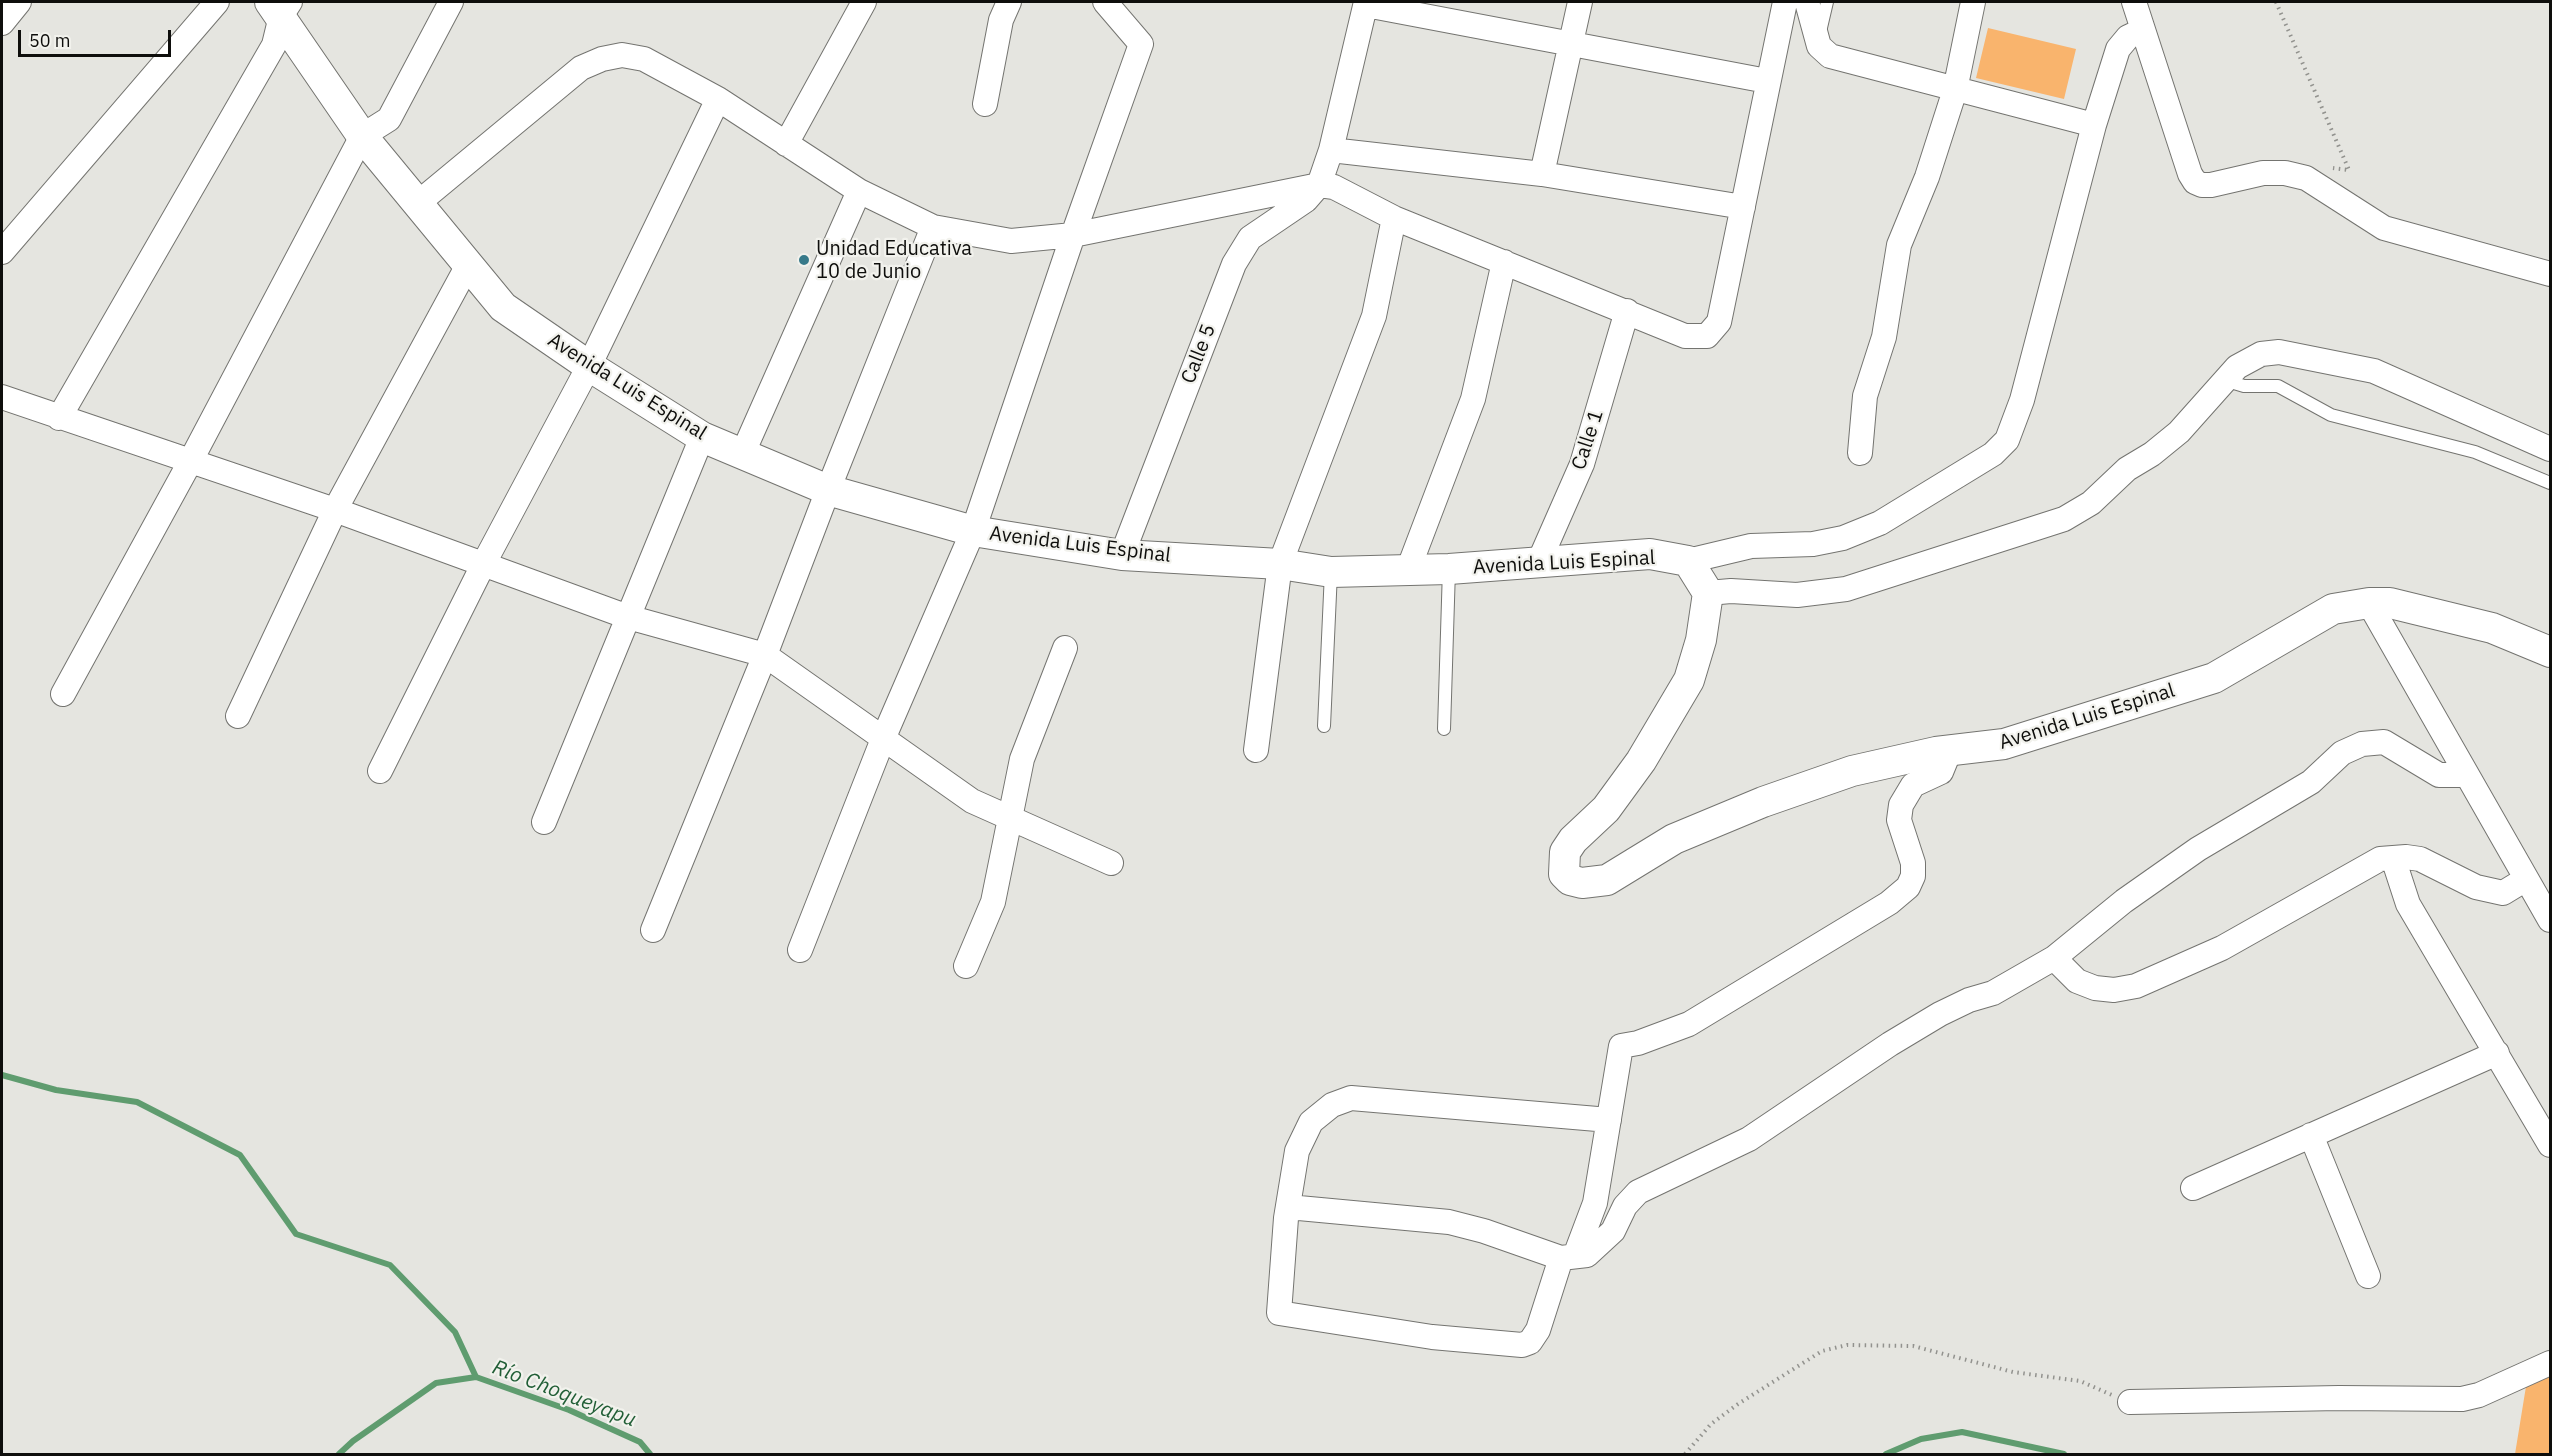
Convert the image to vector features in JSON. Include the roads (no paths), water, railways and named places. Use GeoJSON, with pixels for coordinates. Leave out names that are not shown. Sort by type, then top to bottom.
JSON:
{"type":"FeatureCollection","features":[{"type":"Feature","properties":{"kind":"street"},"geometry":{"type":"LineString","coordinates":[[2,22],[19,2]]}},
{"type":"Feature","properties":{"kind":"street"},"geometry":{"type":"LineString","coordinates":[[2,252],[217,2]]}},
{"type":"Feature","properties":{"kind":"street"},"geometry":{"type":"LineString","coordinates":[[63,694],[190,462],[362,136],[388,119],[451,2]]}},
{"type":"Feature","properties":{"kind":"street"},"geometry":{"type":"LineString","coordinates":[[786,144],[864,2]]}},
{"type":"Feature","properties":{"kind":"street"},"geometry":{"type":"LineString","coordinates":[[985,104],[1001,20],[1010,2]]}},
{"type":"Feature","properties":{"kind":"street"},"geometry":{"type":"LineString","coordinates":[[800,950],[883,739],[973,531],[1141,44],[1105,2]]}},
{"type":"Feature","properties":{"kind":"street"},"geometry":{"type":"LineString","coordinates":[[1542,174],[1580,2]]}},
{"type":"Feature","properties":{"kind":"street"},"geometry":{"type":"LineString","coordinates":[[418,203],[581,68],[602,59],[622,55],[644,59],[718,99],[858,191],[933,227],[1011,241],[1073,236],[1319,185],[1343,190],[1394,218],[1685,336],[1707,336],[1719,322],[1785,2]]}},
{"type":"Feature","properties":{"kind":"street"},"geometry":{"type":"LineString","coordinates":[[1807,2],[1816,39],[1819,46],[1830,56],[2094,125]]}},
{"type":"Feature","properties":{"kind":"street"},"geometry":{"type":"LineString","coordinates":[[1860,453],[1865,396],[1884,337],[1899,245],[1927,177],[1954,90],[1973,2]]}},
{"type":"Feature","properties":{"kind":"street"},"geometry":{"type":"LineString","coordinates":[[2134,2],[2190,174],[2195,182],[2211,185],[2263,173],[2284,173],[2306,178],[2384,228],[2550,274]]}},
{"type":"Feature","properties":{"kind":"street"},"geometry":{"type":"LineString","coordinates":[[1319,185],[1331,150],[1366,3],[1767,81]]}},
{"type":"Feature","properties":{"kind":"street"},"geometry":{"type":"LineString","coordinates":[[59,418],[274,45],[280,6]]}},
{"type":"Feature","properties":{"kind":"street","name":"Avenida Luis Espinal"},"geometry":{"type":"LineString","coordinates":[[280,6],[362,136],[503,307],[589,366],[702,437],[828,490],[973,531],[1122,555],[1281,564],[1331,572],[1538,564],[1650,554],[1688,561]]}},
{"type":"Feature","properties":{"kind":"street"},"geometry":{"type":"LineString","coordinates":[[2143,30],[2128,37],[2118,49],[2094,125],[2022,400],[2007,440],[1993,454],[1880,523],[1843,538],[1813,544],[1751,546],[1688,561],[1708,593],[1731,591],[1797,595],[1846,589],[2064,519],[2091,503],[2127,469],[2152,454],[2179,432],[2224,380],[2249,359],[2279,351],[2356,366],[2550,449]]}},
{"type":"Feature","properties":{"kind":"street"},"geometry":{"type":"LineString","coordinates":[[380,771],[483,565],[589,366],[718,99]]}},
{"type":"Feature","properties":{"kind":"street"},"geometry":{"type":"LineString","coordinates":[[1331,150],[1542,174],[1743,207]]}},
{"type":"Feature","properties":{"kind":"street","name":"Calle 5"},"geometry":{"type":"LineString","coordinates":[[1122,555],[1234,264],[1250,238],[1306,200],[1319,185]]}},
{"type":"Feature","properties":{"kind":"street"},"geometry":{"type":"LineString","coordinates":[[742,455],[858,191]]}},
{"type":"Feature","properties":{"kind":"street"},"geometry":{"type":"LineString","coordinates":[[1256,750],[1281,564],[1374,316],[1394,218]]}},
{"type":"Feature","properties":{"kind":"street"},"geometry":{"type":"LineString","coordinates":[[653,930],[765,655],[933,227]]}},
{"type":"Feature","properties":{"kind":"street"},"geometry":{"type":"LineString","coordinates":[[1408,570],[1473,399],[1504,262]]}},
{"type":"Feature","properties":{"kind":"street"},"geometry":{"type":"LineString","coordinates":[[238,716],[335,510],[468,266]]}},
{"type":"Feature","properties":{"kind":"street","name":"Calle 1"},"geometry":{"type":"LineString","coordinates":[[1538,564],[1582,464],[1627,311]]}},
{"type":"Feature","properties":{"kind":"street"},"geometry":{"type":"LineString","coordinates":[[2,396],[59,418],[335,510],[628,617],[765,655],[972,801],[1112,863]]}},
{"type":"Feature","properties":{"kind":"street"},"geometry":{"type":"LineString","coordinates":[[544,822],[702,437]]}},
{"type":"Feature","properties":{"kind":"street","name":"Avenida Luis Espinal"},"geometry":{"type":"LineString","coordinates":[[1708,593],[1701,640],[1689,680],[1641,761],[1606,809],[1573,840],[1565,852],[1564,874],[1570,880],[1582,883],[1607,880],[1674,840],[1763,802],[1852,771],[1950,750],[2004,744],[2214,678],[2333,609],[2369,603],[2390,603],[2492,628],[2550,652]]}},
{"type":"Feature","properties":{"kind":"street"},"geometry":{"type":"LineString","coordinates":[[2369,603],[2550,920]]}},
{"type":"Feature","properties":{"kind":"street"},"geometry":{"type":"LineString","coordinates":[[966,966],[993,902],[1022,759],[1065,648]]}},
{"type":"Feature","properties":{"kind":"street"},"geometry":{"type":"LineString","coordinates":[[1288,1207],[1449,1222],[1568,1257],[1587,1255],[1603,1242],[1638,1191],[1749,1139],[1838,1077],[1940,1014],[1969,1000],[1993,993],[2054,958],[2124,901],[2198,849],[2311,783],[2342,753],[2362,744],[2384,742],[2439,775],[2466,775]]}},
{"type":"Feature","properties":{"kind":"street"},"geometry":{"type":"LineString","coordinates":[[1609,1120],[1350,1098],[1332,1105],[1311,1122],[1297,1151],[1288,1207],[1279,1313],[1432,1337],[1522,1345],[1530,1341],[1538,1330],[1568,1257],[1595,1203],[1622,1046],[1638,1043],[1689,1024],[1889,903],[1908,887],[1913,876],[1913,863],[1899,820],[1901,805],[1913,785],[1941,772],[1950,750]]}},
{"type":"Feature","properties":{"kind":"street"},"geometry":{"type":"LineString","coordinates":[[2054,958],[2077,981],[2095,988],[2114,990],[2136,986],[2222,948],[2380,860],[2406,857],[2431,862],[2476,887],[2503,893],[2526,879]]}},
{"type":"Feature","properties":{"kind":"street"},"geometry":{"type":"LineString","coordinates":[[2393,858],[2408,904],[2550,1145]]}},
{"type":"Feature","properties":{"kind":"street"},"geometry":{"type":"LineString","coordinates":[[2193,1188],[2497,1053]]}},
{"type":"Feature","properties":{"kind":"street"},"geometry":{"type":"LineString","coordinates":[[2311,1136],[2368,1276]]}},
{"type":"Feature","properties":{"kind":"street"},"geometry":{"type":"LineString","coordinates":[[2130,1402],[2339,1398],[2462,1399],[2479,1395],[2550,1363]]}},
{"type":"Feature","properties":{"kind":"lane"},"geometry":{"type":"LineString","coordinates":[[1816,39],[1823,24],[1827,2]]}},
{"type":"Feature","properties":{"kind":"lane"},"geometry":{"type":"LineString","coordinates":[[2224,380],[2244,386],[2278,386],[2331,415],[2475,452],[2550,483]]}},
{"type":"Feature","properties":{"kind":"lane"},"geometry":{"type":"LineString","coordinates":[[1444,729],[1449,569]]}},
{"type":"Feature","properties":{"kind":"lane"},"geometry":{"type":"LineString","coordinates":[[1324,726],[1331,572]]}},
{"type":"Feature","properties":{"kind":"waterway","name":"Río Choqueyapu"},"geometry":{"type":"LineString","coordinates":[[2,1075],[56,1090],[137,1102],[240,1155],[296,1234],[390,1265],[455,1332],[476,1377],[569,1410],[640,1442],[650,1454]]}},
{"type":"Feature","properties":{"kind":"waterway"},"geometry":{"type":"LineString","coordinates":[[339,1454],[353,1441],[436,1383],[476,1377]]}},
{"type":"Feature","properties":{"kind":"waterway","name":"Río Choqueyapu"},"geometry":{"type":"LineString","coordinates":[[1886,1454],[1921,1439],[1962,1432],[2064,1454]]}},
{"type":"Feature","properties":{"kind":"place","name":"Unidad Educativa 10 de Junio"},"geometry":{"type":"Point","coordinates":[804,260]}}]}
